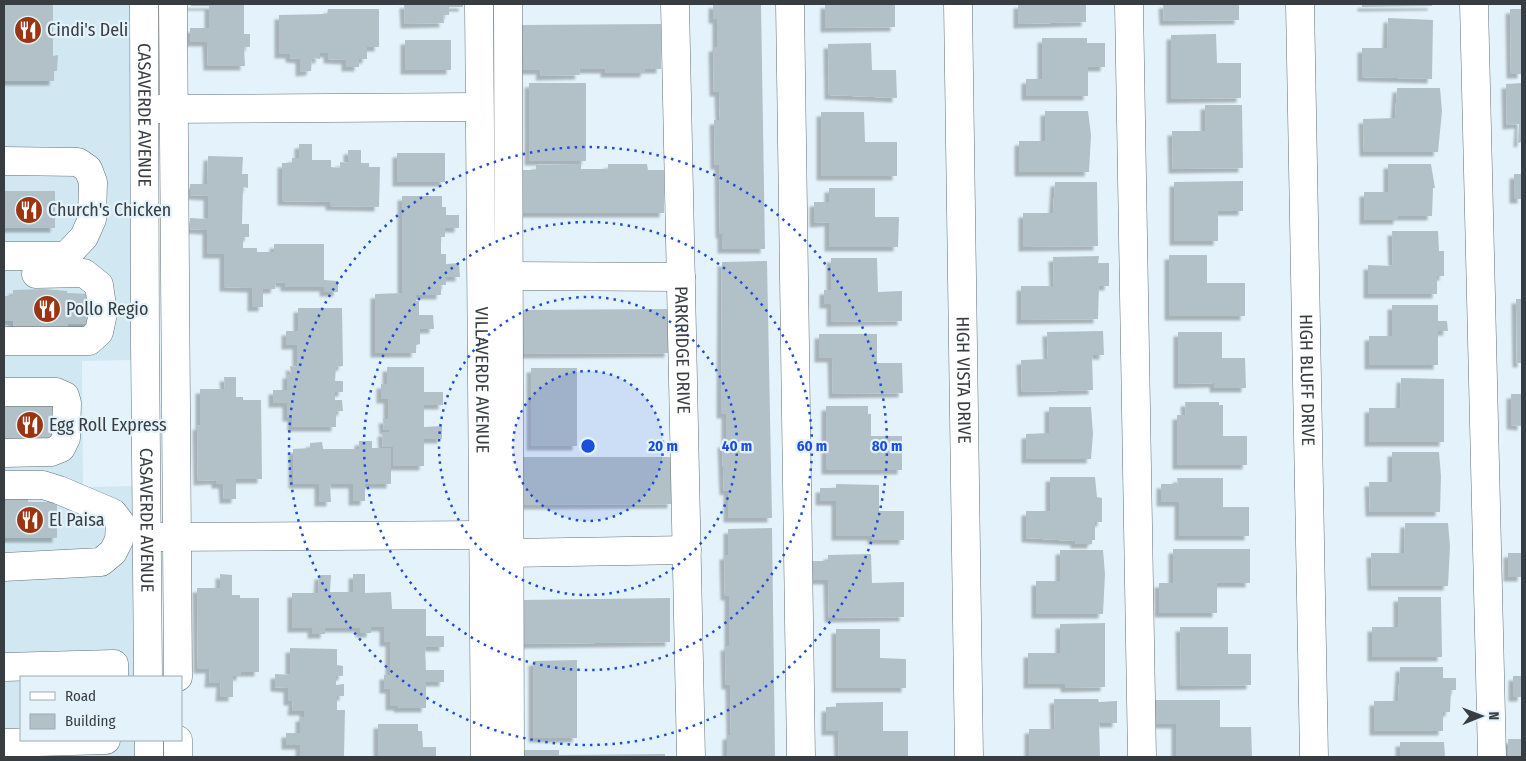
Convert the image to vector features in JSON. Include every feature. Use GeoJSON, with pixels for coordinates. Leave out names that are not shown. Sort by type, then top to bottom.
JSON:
{"type":"FeatureCollection","features":[{"type":"Feature","properties":{"kind":"street","name":"CASAVERDE AVENUE"},"geometry":{"type":"LineString","coordinates":[[144,4],[148,676]]}},
{"type":"Feature","properties":{"kind":"street","name":"CASAVERDE AVENUE"},"geometry":{"type":"LineString","coordinates":[[173,4],[178,676]]}},
{"type":"Feature","properties":{"kind":"street","name":"VILLAVERDE AVENUE"},"geometry":{"type":"LineString","coordinates":[[478,4],[485,757]]}},
{"type":"Feature","properties":{"kind":"street"},"geometry":{"type":"LineString","coordinates":[[508,4],[510,757]]}},
{"type":"Feature","properties":{"kind":"street","name":"PARKRIDGE DRIVE"},"geometry":{"type":"LineString","coordinates":[[675,4],[691,757]]}},
{"type":"Feature","properties":{"kind":"street"},"geometry":{"type":"LineString","coordinates":[[790,4],[801,757]]}},
{"type":"Feature","properties":{"kind":"street","name":"HIGH VISTA DRIVE"},"geometry":{"type":"LineString","coordinates":[[958,4],[969,757]]}},
{"type":"Feature","properties":{"kind":"street"},"geometry":{"type":"LineString","coordinates":[[1129,4],[1142,757]]}},
{"type":"Feature","properties":{"kind":"street","name":"HIGH BLUFF DRIVE"},"geometry":{"type":"LineString","coordinates":[[1300,4],[1314,757]]}},
{"type":"Feature","properties":{"kind":"street"},"geometry":{"type":"LineString","coordinates":[[1474,4],[1492,757]]}},
{"type":"Feature","properties":{"kind":"street"},"geometry":{"type":"LineString","coordinates":[[145,109],[480,107]]}},
{"type":"Feature","properties":{"kind":"street"},"geometry":{"type":"LineString","coordinates":[[4,161],[78,162],[88,168],[93,182],[92,219],[84,238],[66,256],[4,256]]}},
{"type":"Feature","properties":{"kind":"street"},"geometry":{"type":"LineString","coordinates":[[4,274],[84,274],[99,285],[103,313],[99,332],[89,341],[4,341]]}},
{"type":"Feature","properties":{"kind":"street"},"geometry":{"type":"LineString","coordinates":[[508,276],[681,277]]}},
{"type":"Feature","properties":{"kind":"street"},"geometry":{"type":"LineString","coordinates":[[4,392],[56,392],[65,396],[66,438],[61,448],[51,452],[4,453]]}},
{"type":"Feature","properties":{"kind":"street"},"geometry":{"type":"LineString","coordinates":[[4,485],[43,485],[113,513],[120,522],[120,540],[114,552],[101,562],[4,567]]}},
{"type":"Feature","properties":{"kind":"street"},"geometry":{"type":"LineString","coordinates":[[148,537],[483,535]]}},
{"type":"Feature","properties":{"kind":"street"},"geometry":{"type":"LineString","coordinates":[[509,553],[687,550]]}},
{"type":"Feature","properties":{"kind":"street"},"geometry":{"type":"LineString","coordinates":[[4,667],[114,664],[114,676]]}},
{"type":"Feature","properties":{"kind":"street"},"geometry":{"type":"LineString","coordinates":[[4,743],[72,741]]}},
{"type":"Feature","properties":{"kind":"street"},"geometry":{"type":"LineString","coordinates":[[113,741],[113,757]]}},
{"type":"Feature","properties":{"kind":"street"},"geometry":{"type":"LineString","coordinates":[[149,741],[149,757]]}},
{"type":"Feature","properties":{"kind":"street"},"geometry":{"type":"LineString","coordinates":[[178,741],[178,757]]}},
{"type":"Feature","properties":{"kind":"shaded area"},"geometry":{"type":"Polygon","coordinates":[[[4,4],[130,4],[133,360],[82,361],[83,487],[134,486],[135,676],[20,676],[20,741],[136,741],[136,757],[4,757],[4,4]]]}},
{"type":"Feature","properties":{"kind":"building"},"geometry":{"type":"Polygon","coordinates":[[[191,4],[244,4],[244,34],[250,34],[250,47],[244,47],[245,66],[208,66],[207,42],[190,42],[190,28],[209,28],[209,6],[191,6],[191,4]]]}},
{"type":"Feature","properties":{"kind":"building"},"geometry":{"type":"Polygon","coordinates":[[[404,4],[463,4],[463,7],[449,7],[449,15],[443,15],[444,23],[405,24],[404,4]]]}},
{"type":"Feature","properties":{"kind":"building"},"geometry":{"type":"Polygon","coordinates":[[[713,4],[761,4],[765,249],[722,249],[719,165],[715,165],[714,120],[720,120],[719,92],[714,92],[713,47],[717,47],[717,19],[713,19],[713,4]]]}},
{"type":"Feature","properties":{"kind":"building"},"geometry":{"type":"Polygon","coordinates":[[[825,4],[895,4],[895,27],[825,28],[825,4]]]}},
{"type":"Feature","properties":{"kind":"building"},"geometry":{"type":"Polygon","coordinates":[[[1018,4],[1086,4],[1086,22],[1018,24],[1018,4]]]}},
{"type":"Feature","properties":{"kind":"building"},"geometry":{"type":"Polygon","coordinates":[[[1163,4],[1239,4],[1239,20],[1164,21],[1163,4]]]}},
{"type":"Feature","properties":{"kind":"building"},"geometry":{"type":"Polygon","coordinates":[[[1362,4],[1432,4],[1432,6],[1362,7],[1362,4]]]}},
{"type":"Feature","properties":{"kind":"building","name":"Cindi's Deli"},"geometry":{"type":"Polygon","coordinates":[[[4,5],[53,5],[53,56],[58,55],[57,71],[54,71],[54,81],[4,81],[4,5]]]}},
{"type":"Feature","properties":{"kind":"building"},"geometry":{"type":"Polygon","coordinates":[[[328,9],[379,9],[379,47],[367,47],[367,59],[359,59],[359,67],[346,67],[346,60],[328,59],[328,53],[320,53],[320,59],[312,58],[311,71],[300,72],[300,59],[290,58],[290,54],[279,54],[279,15],[327,14],[328,9]]]}},
{"type":"Feature","properties":{"kind":"building"},"geometry":{"type":"Polygon","coordinates":[[[1510,9],[1522,9],[1522,74],[1511,74],[1510,9]]]}},
{"type":"Feature","properties":{"kind":"building"},"geometry":{"type":"Polygon","coordinates":[[[1388,18],[1433,20],[1432,79],[1362,77],[1362,48],[1387,48],[1388,18]]]}},
{"type":"Feature","properties":{"kind":"building"},"geometry":{"type":"Polygon","coordinates":[[[661,24],[661,69],[645,69],[645,73],[605,73],[605,69],[579,69],[580,75],[540,76],[541,70],[518,70],[517,25],[661,24]]]}},
{"type":"Feature","properties":{"kind":"building"},"geometry":{"type":"Polygon","coordinates":[[[1216,34],[1217,63],[1241,63],[1241,98],[1171,99],[1171,35],[1216,34]]]}},
{"type":"Feature","properties":{"kind":"building"},"geometry":{"type":"Polygon","coordinates":[[[1042,38],[1087,38],[1087,43],[1105,43],[1105,67],[1088,67],[1088,96],[1026,96],[1026,79],[1042,79],[1042,38]]]}},
{"type":"Feature","properties":{"kind":"building"},"geometry":{"type":"Polygon","coordinates":[[[405,40],[451,40],[451,70],[405,70],[405,40]]]}},
{"type":"Feature","properties":{"kind":"building"},"geometry":{"type":"Polygon","coordinates":[[[871,43],[872,70],[896,70],[897,98],[829,95],[828,44],[871,43]]]}},
{"type":"Feature","properties":{"kind":"building"},"geometry":{"type":"Polygon","coordinates":[[[529,83],[586,83],[586,161],[529,161],[529,83]]]}},
{"type":"Feature","properties":{"kind":"building"},"geometry":{"type":"Polygon","coordinates":[[[1522,83],[1522,142],[1518,143],[1519,124],[1507,125],[1506,84],[1522,83]]]}},
{"type":"Feature","properties":{"kind":"building"},"geometry":{"type":"Polygon","coordinates":[[[1397,88],[1440,88],[1442,111],[1438,152],[1364,152],[1363,119],[1395,118],[1397,88]]]}},
{"type":"Feature","properties":{"kind":"building"},"geometry":{"type":"Polygon","coordinates":[[[1205,105],[1242,105],[1243,168],[1173,169],[1172,131],[1205,131],[1205,105]]]}},
{"type":"Feature","properties":{"kind":"building"},"geometry":{"type":"Polygon","coordinates":[[[1045,111],[1088,111],[1091,135],[1089,172],[1019,172],[1019,141],[1045,141],[1045,111]]]}},
{"type":"Feature","properties":{"kind":"building"},"geometry":{"type":"Polygon","coordinates":[[[821,112],[864,112],[865,142],[897,142],[897,176],[821,176],[821,112]]]}},
{"type":"Feature","properties":{"kind":"building"},"geometry":{"type":"Polygon","coordinates":[[[299,144],[312,144],[312,160],[331,160],[331,167],[340,168],[340,162],[348,163],[348,150],[361,150],[361,163],[369,163],[369,167],[380,167],[379,207],[330,206],[330,202],[282,201],[282,163],[292,163],[292,158],[299,158],[299,144]]]}},
{"type":"Feature","properties":{"kind":"building"},"geometry":{"type":"Polygon","coordinates":[[[397,153],[445,153],[445,182],[397,182],[397,153]]]}},
{"type":"Feature","properties":{"kind":"building"},"geometry":{"type":"Polygon","coordinates":[[[208,156],[243,157],[242,174],[248,174],[248,188],[243,187],[242,224],[249,224],[249,237],[243,237],[243,248],[257,248],[257,252],[274,252],[274,244],[324,244],[324,280],[338,281],[338,292],[324,292],[324,287],[285,287],[285,283],[276,282],[275,289],[263,289],[263,307],[252,307],[252,288],[224,287],[224,254],[207,254],[207,230],[189,229],[190,218],[208,219],[208,196],[190,195],[190,184],[207,184],[208,156]]]}},
{"type":"Feature","properties":{"kind":"building"},"geometry":{"type":"Polygon","coordinates":[[[581,164],[581,169],[608,169],[608,164],[647,164],[648,170],[664,170],[664,213],[520,213],[520,170],[536,170],[536,165],[581,164]]]}},
{"type":"Feature","properties":{"kind":"building"},"geometry":{"type":"Polygon","coordinates":[[[1388,164],[1431,164],[1435,188],[1433,188],[1432,216],[1398,216],[1398,220],[1364,220],[1364,192],[1388,192],[1388,164]]]}},
{"type":"Feature","properties":{"kind":"building"},"geometry":{"type":"Polygon","coordinates":[[[1514,174],[1522,174],[1522,199],[1514,199],[1514,174]]]}},
{"type":"Feature","properties":{"kind":"building"},"geometry":{"type":"Polygon","coordinates":[[[1243,181],[1243,211],[1218,211],[1218,241],[1174,241],[1174,182],[1243,181]]]}},
{"type":"Feature","properties":{"kind":"building"},"geometry":{"type":"Polygon","coordinates":[[[1055,182],[1097,182],[1098,246],[1023,247],[1023,213],[1053,213],[1055,182]]]}},
{"type":"Feature","properties":{"kind":"building"},"geometry":{"type":"Polygon","coordinates":[[[829,188],[875,188],[875,217],[899,217],[898,247],[829,247],[829,222],[814,223],[814,202],[829,202],[829,188]]]}},
{"type":"Feature","properties":{"kind":"building","name":"Church's Chicken"},"geometry":{"type":"Polygon","coordinates":[[[4,191],[55,191],[55,228],[4,228],[4,191]]]}},
{"type":"Feature","properties":{"kind":"building"},"geometry":{"type":"Polygon","coordinates":[[[402,196],[442,196],[442,207],[446,207],[446,215],[459,215],[459,228],[445,228],[445,237],[441,237],[441,254],[446,254],[446,264],[459,263],[460,277],[446,277],[446,285],[441,285],[441,295],[416,295],[416,301],[419,301],[419,315],[433,315],[434,329],[420,329],[420,344],[416,345],[416,353],[375,353],[375,294],[402,293],[402,196]]]}},
{"type":"Feature","properties":{"kind":"building"},"geometry":{"type":"Polygon","coordinates":[[[1392,231],[1438,231],[1439,251],[1444,251],[1444,276],[1437,276],[1437,294],[1368,294],[1368,265],[1393,266],[1392,231]]]}},
{"type":"Feature","properties":{"kind":"building"},"geometry":{"type":"Polygon","coordinates":[[[1169,255],[1207,255],[1207,283],[1245,283],[1245,316],[1169,316],[1169,255]]]}},
{"type":"Feature","properties":{"kind":"building"},"geometry":{"type":"Polygon","coordinates":[[[1099,256],[1098,263],[1109,263],[1109,286],[1099,286],[1098,319],[1021,320],[1021,286],[1054,286],[1053,257],[1099,256]]]}},
{"type":"Feature","properties":{"kind":"building"},"geometry":{"type":"Polygon","coordinates":[[[831,258],[877,258],[878,292],[902,291],[902,321],[831,322],[831,304],[824,304],[824,290],[831,290],[831,258]]]}},
{"type":"Feature","properties":{"kind":"building"},"geometry":{"type":"Polygon","coordinates":[[[767,261],[772,518],[728,518],[728,490],[724,491],[722,443],[726,443],[726,414],[721,414],[722,262],[767,261]]]}},
{"type":"Feature","properties":{"kind":"building","name":"Pollo Regio"},"geometry":{"type":"Polygon","coordinates":[[[45,289],[67,291],[67,293],[92,294],[91,324],[68,324],[68,329],[13,329],[13,321],[4,321],[4,296],[13,296],[13,290],[45,289]]]}},
{"type":"Feature","properties":{"kind":"building"},"geometry":{"type":"Polygon","coordinates":[[[1516,299],[1522,299],[1522,363],[1517,363],[1516,299]]]}},
{"type":"Feature","properties":{"kind":"building"},"geometry":{"type":"Polygon","coordinates":[[[1392,305],[1438,305],[1438,321],[1447,321],[1448,331],[1438,331],[1438,365],[1369,365],[1369,336],[1392,336],[1392,305]]]}},
{"type":"Feature","properties":{"kind":"building"},"geometry":{"type":"Polygon","coordinates":[[[298,308],[342,308],[343,366],[336,367],[335,381],[343,381],[343,392],[335,392],[335,400],[342,400],[343,411],[336,411],[336,427],[292,427],[292,417],[287,417],[287,403],[273,403],[273,390],[287,390],[287,374],[291,374],[290,366],[297,367],[297,345],[286,345],[286,331],[298,331],[298,308]]]}},
{"type":"Feature","properties":{"kind":"building"},"geometry":{"type":"Polygon","coordinates":[[[669,309],[669,353],[518,354],[518,310],[669,309]]]}},
{"type":"Feature","properties":{"kind":"building"},"geometry":{"type":"Polygon","coordinates":[[[1103,331],[1104,355],[1092,355],[1093,390],[1022,392],[1021,360],[1048,359],[1047,332],[1103,331]]]}},
{"type":"Feature","properties":{"kind":"building"},"geometry":{"type":"Polygon","coordinates":[[[1178,332],[1222,332],[1222,358],[1245,358],[1246,388],[1214,388],[1214,383],[1178,384],[1178,332]]]}},
{"type":"Feature","properties":{"kind":"building"},"geometry":{"type":"Polygon","coordinates":[[[819,334],[877,334],[877,363],[902,363],[903,393],[833,394],[832,358],[819,358],[819,334]]]}},
{"type":"Feature","properties":{"kind":"building"},"geometry":{"type":"Polygon","coordinates":[[[387,367],[424,367],[424,392],[443,392],[443,405],[424,405],[424,427],[442,426],[442,439],[424,439],[424,466],[393,466],[393,447],[383,447],[382,432],[389,432],[389,430],[384,430],[383,419],[388,419],[388,399],[381,399],[381,384],[387,384],[387,367]]]}},
{"type":"Feature","properties":{"kind":"building"},"geometry":{"type":"Polygon","coordinates":[[[531,368],[577,368],[577,446],[531,446],[531,368]]]}},
{"type":"Feature","properties":{"kind":"building"},"geometry":{"type":"Polygon","coordinates":[[[224,377],[236,377],[236,397],[243,397],[243,400],[261,400],[262,479],[236,479],[236,499],[224,499],[223,484],[216,484],[216,480],[198,481],[197,425],[200,426],[200,389],[225,389],[224,377]]]}},
{"type":"Feature","properties":{"kind":"building"},"geometry":{"type":"Polygon","coordinates":[[[1401,378],[1444,379],[1444,442],[1369,442],[1369,408],[1400,408],[1401,378]]]}},
{"type":"Feature","properties":{"kind":"building"},"geometry":{"type":"Polygon","coordinates":[[[1511,394],[1522,394],[1522,426],[1511,425],[1511,394]]]}},
{"type":"Feature","properties":{"kind":"building"},"geometry":{"type":"Polygon","coordinates":[[[1185,402],[1219,402],[1219,405],[1223,405],[1223,436],[1247,436],[1247,465],[1177,465],[1177,415],[1186,415],[1185,402]]]}},
{"type":"Feature","properties":{"kind":"building","name":"Egg Roll Express"},"geometry":{"type":"Polygon","coordinates":[[[4,406],[57,406],[57,443],[4,444],[4,406]]]}},
{"type":"Feature","properties":{"kind":"building"},"geometry":{"type":"Polygon","coordinates":[[[826,406],[868,406],[868,414],[871,414],[871,436],[902,436],[902,470],[826,470],[826,406]]]}},
{"type":"Feature","properties":{"kind":"building"},"geometry":{"type":"Polygon","coordinates":[[[1049,407],[1091,407],[1093,434],[1091,459],[1026,459],[1026,434],[1049,433],[1049,407]]]}},
{"type":"Feature","properties":{"kind":"building"},"geometry":{"type":"Polygon","coordinates":[[[359,441],[372,441],[372,448],[391,448],[391,484],[365,484],[365,501],[353,501],[353,484],[330,484],[331,502],[319,502],[319,484],[293,484],[293,449],[310,448],[310,443],[322,442],[323,449],[359,449],[359,441]]]}},
{"type":"Feature","properties":{"kind":"building"},"geometry":{"type":"Polygon","coordinates":[[[1392,452],[1439,452],[1441,476],[1440,512],[1370,512],[1369,482],[1392,482],[1392,452]]]}},
{"type":"Feature","properties":{"kind":"building"},"geometry":{"type":"Polygon","coordinates":[[[517,457],[672,457],[672,504],[518,505],[517,457]]]}},
{"type":"Feature","properties":{"kind":"building"},"geometry":{"type":"Polygon","coordinates":[[[1050,477],[1095,477],[1097,497],[1102,498],[1102,522],[1095,522],[1095,540],[1092,540],[1092,544],[1075,544],[1075,541],[1026,538],[1026,511],[1050,511],[1050,477]]]}},
{"type":"Feature","properties":{"kind":"building"},"geometry":{"type":"Polygon","coordinates":[[[1177,478],[1223,478],[1223,507],[1249,507],[1249,536],[1179,536],[1179,502],[1161,502],[1161,484],[1178,484],[1177,478]]]}},
{"type":"Feature","properties":{"kind":"building"},"geometry":{"type":"Polygon","coordinates":[[[836,484],[879,485],[879,511],[904,511],[904,540],[872,540],[872,536],[836,536],[836,501],[820,501],[820,488],[836,488],[836,484]]]}},
{"type":"Feature","properties":{"kind":"building","name":"El Paisa"},"geometry":{"type":"Polygon","coordinates":[[[6,495],[28,495],[28,502],[57,502],[57,538],[4,538],[4,501],[6,501],[6,495]]]}},
{"type":"Feature","properties":{"kind":"building"},"geometry":{"type":"Polygon","coordinates":[[[1405,523],[1448,523],[1450,546],[1448,586],[1372,586],[1371,553],[1404,553],[1405,523]]]}},
{"type":"Feature","properties":{"kind":"building"},"geometry":{"type":"Polygon","coordinates":[[[772,528],[775,757],[727,757],[727,735],[731,735],[730,685],[726,685],[725,646],[729,646],[729,596],[725,596],[724,555],[728,555],[728,529],[772,528]]]}},
{"type":"Feature","properties":{"kind":"building"},"geometry":{"type":"Polygon","coordinates":[[[1173,549],[1250,549],[1250,583],[1217,583],[1217,613],[1159,613],[1159,583],[1173,583],[1173,549]]]}},
{"type":"Feature","properties":{"kind":"building"},"geometry":{"type":"Polygon","coordinates":[[[1060,550],[1103,550],[1105,574],[1103,614],[1036,614],[1036,581],[1060,581],[1060,550]]]}},
{"type":"Feature","properties":{"kind":"building"},"geometry":{"type":"Polygon","coordinates":[[[1508,553],[1522,553],[1522,577],[1508,577],[1508,553]]]}},
{"type":"Feature","properties":{"kind":"building"},"geometry":{"type":"Polygon","coordinates":[[[871,554],[872,583],[904,582],[904,617],[829,618],[828,580],[813,580],[812,561],[828,561],[828,555],[871,554]]]}},
{"type":"Feature","properties":{"kind":"building"},"geometry":{"type":"Polygon","coordinates":[[[220,574],[232,575],[232,595],[240,595],[240,598],[259,598],[259,672],[241,672],[241,676],[233,676],[233,697],[220,697],[221,683],[209,683],[210,669],[198,669],[197,588],[220,588],[220,574]]]}},
{"type":"Feature","properties":{"kind":"building"},"geometry":{"type":"Polygon","coordinates":[[[353,574],[365,574],[365,593],[391,592],[392,609],[426,609],[426,636],[444,636],[444,647],[425,647],[426,670],[444,670],[444,682],[426,682],[426,708],[398,708],[399,706],[390,706],[390,689],[384,689],[384,675],[390,675],[390,642],[384,642],[384,627],[371,627],[371,633],[360,633],[360,628],[325,628],[325,634],[312,634],[312,628],[292,628],[292,593],[318,593],[319,575],[331,575],[330,592],[353,592],[353,574]]]}},
{"type":"Feature","properties":{"kind":"building"},"geometry":{"type":"Polygon","coordinates":[[[1398,597],[1441,597],[1442,657],[1372,657],[1372,627],[1398,627],[1398,597]]]}},
{"type":"Feature","properties":{"kind":"building"},"geometry":{"type":"Polygon","coordinates":[[[670,598],[670,642],[522,644],[522,600],[670,598]]]}},
{"type":"Feature","properties":{"kind":"building"},"geometry":{"type":"Polygon","coordinates":[[[1105,623],[1105,687],[1065,688],[1065,684],[1028,684],[1028,653],[1060,653],[1060,624],[1105,623]]]}},
{"type":"Feature","properties":{"kind":"building"},"geometry":{"type":"Polygon","coordinates":[[[1180,627],[1228,627],[1228,654],[1251,654],[1251,685],[1181,686],[1180,627]]]}},
{"type":"Feature","properties":{"kind":"building"},"geometry":{"type":"Polygon","coordinates":[[[836,629],[880,629],[880,658],[906,659],[906,688],[836,688],[836,629]]]}},
{"type":"Feature","properties":{"kind":"building"},"geometry":{"type":"Polygon","coordinates":[[[290,648],[337,649],[337,665],[343,666],[343,676],[336,676],[336,685],[344,684],[344,696],[337,696],[337,710],[345,710],[344,757],[304,757],[300,756],[300,745],[286,745],[286,733],[300,733],[300,717],[304,717],[304,711],[292,711],[293,701],[288,701],[288,688],[275,687],[275,674],[290,675],[290,648]]]}},
{"type":"Feature","properties":{"kind":"building"},"geometry":{"type":"Polygon","coordinates":[[[577,660],[577,738],[533,738],[533,661],[577,660]]]}},
{"type":"Feature","properties":{"kind":"building"},"geometry":{"type":"Polygon","coordinates":[[[1400,667],[1443,667],[1443,678],[1456,678],[1456,690],[1451,690],[1450,712],[1443,712],[1443,731],[1374,731],[1374,701],[1398,701],[1400,667]]]}},
{"type":"Feature","properties":{"kind":"building"},"geometry":{"type":"Polygon","coordinates":[[[1513,676],[1522,676],[1522,697],[1513,697],[1513,676]]]}},
{"type":"Feature","properties":{"kind":"building"},"geometry":{"type":"Polygon","coordinates":[[[1054,699],[1098,699],[1099,702],[1117,701],[1117,723],[1099,723],[1100,757],[1029,757],[1029,729],[1055,729],[1054,699]]]}},
{"type":"Feature","properties":{"kind":"building"},"geometry":{"type":"Polygon","coordinates":[[[1153,700],[1220,700],[1220,727],[1251,727],[1252,757],[1176,757],[1176,724],[1153,724],[1153,700]]]}},
{"type":"Feature","properties":{"kind":"building"},"geometry":{"type":"Polygon","coordinates":[[[883,702],[883,731],[908,731],[908,757],[839,757],[838,731],[826,731],[826,707],[836,707],[836,703],[883,702]]]}},
{"type":"Feature","properties":{"kind":"building"},"geometry":{"type":"Polygon","coordinates":[[[378,724],[418,724],[418,731],[422,731],[423,747],[436,747],[436,757],[378,757],[378,724]]]}},
{"type":"Feature","properties":{"kind":"building"},"geometry":{"type":"Polygon","coordinates":[[[1508,739],[1522,739],[1522,757],[1508,757],[1508,739]]]}},
{"type":"Feature","properties":{"kind":"building"},"geometry":{"type":"Polygon","coordinates":[[[1400,742],[1444,742],[1445,757],[1400,757],[1400,742]]]}},
{"type":"Feature","properties":{"kind":"building"},"geometry":{"type":"Polygon","coordinates":[[[518,750],[559,750],[559,755],[665,754],[665,757],[519,757],[518,750]]]}},
{"type":"Feature","properties":{"kind":"place","name":"Cindi's Deli"},"geometry":{"type":"Point","coordinates":[28,30]}},
{"type":"Feature","properties":{"kind":"place","name":"Church's Chicken"},"geometry":{"type":"Point","coordinates":[29,210]}},
{"type":"Feature","properties":{"kind":"place","name":"Pollo Regio"},"geometry":{"type":"Point","coordinates":[47,309]}},
{"type":"Feature","properties":{"kind":"place","name":"Egg Roll Express"},"geometry":{"type":"Point","coordinates":[30,425]}},
{"type":"Feature","properties":{"kind":"place","name":"El Paisa"},"geometry":{"type":"Point","coordinates":[30,520]}}]}
